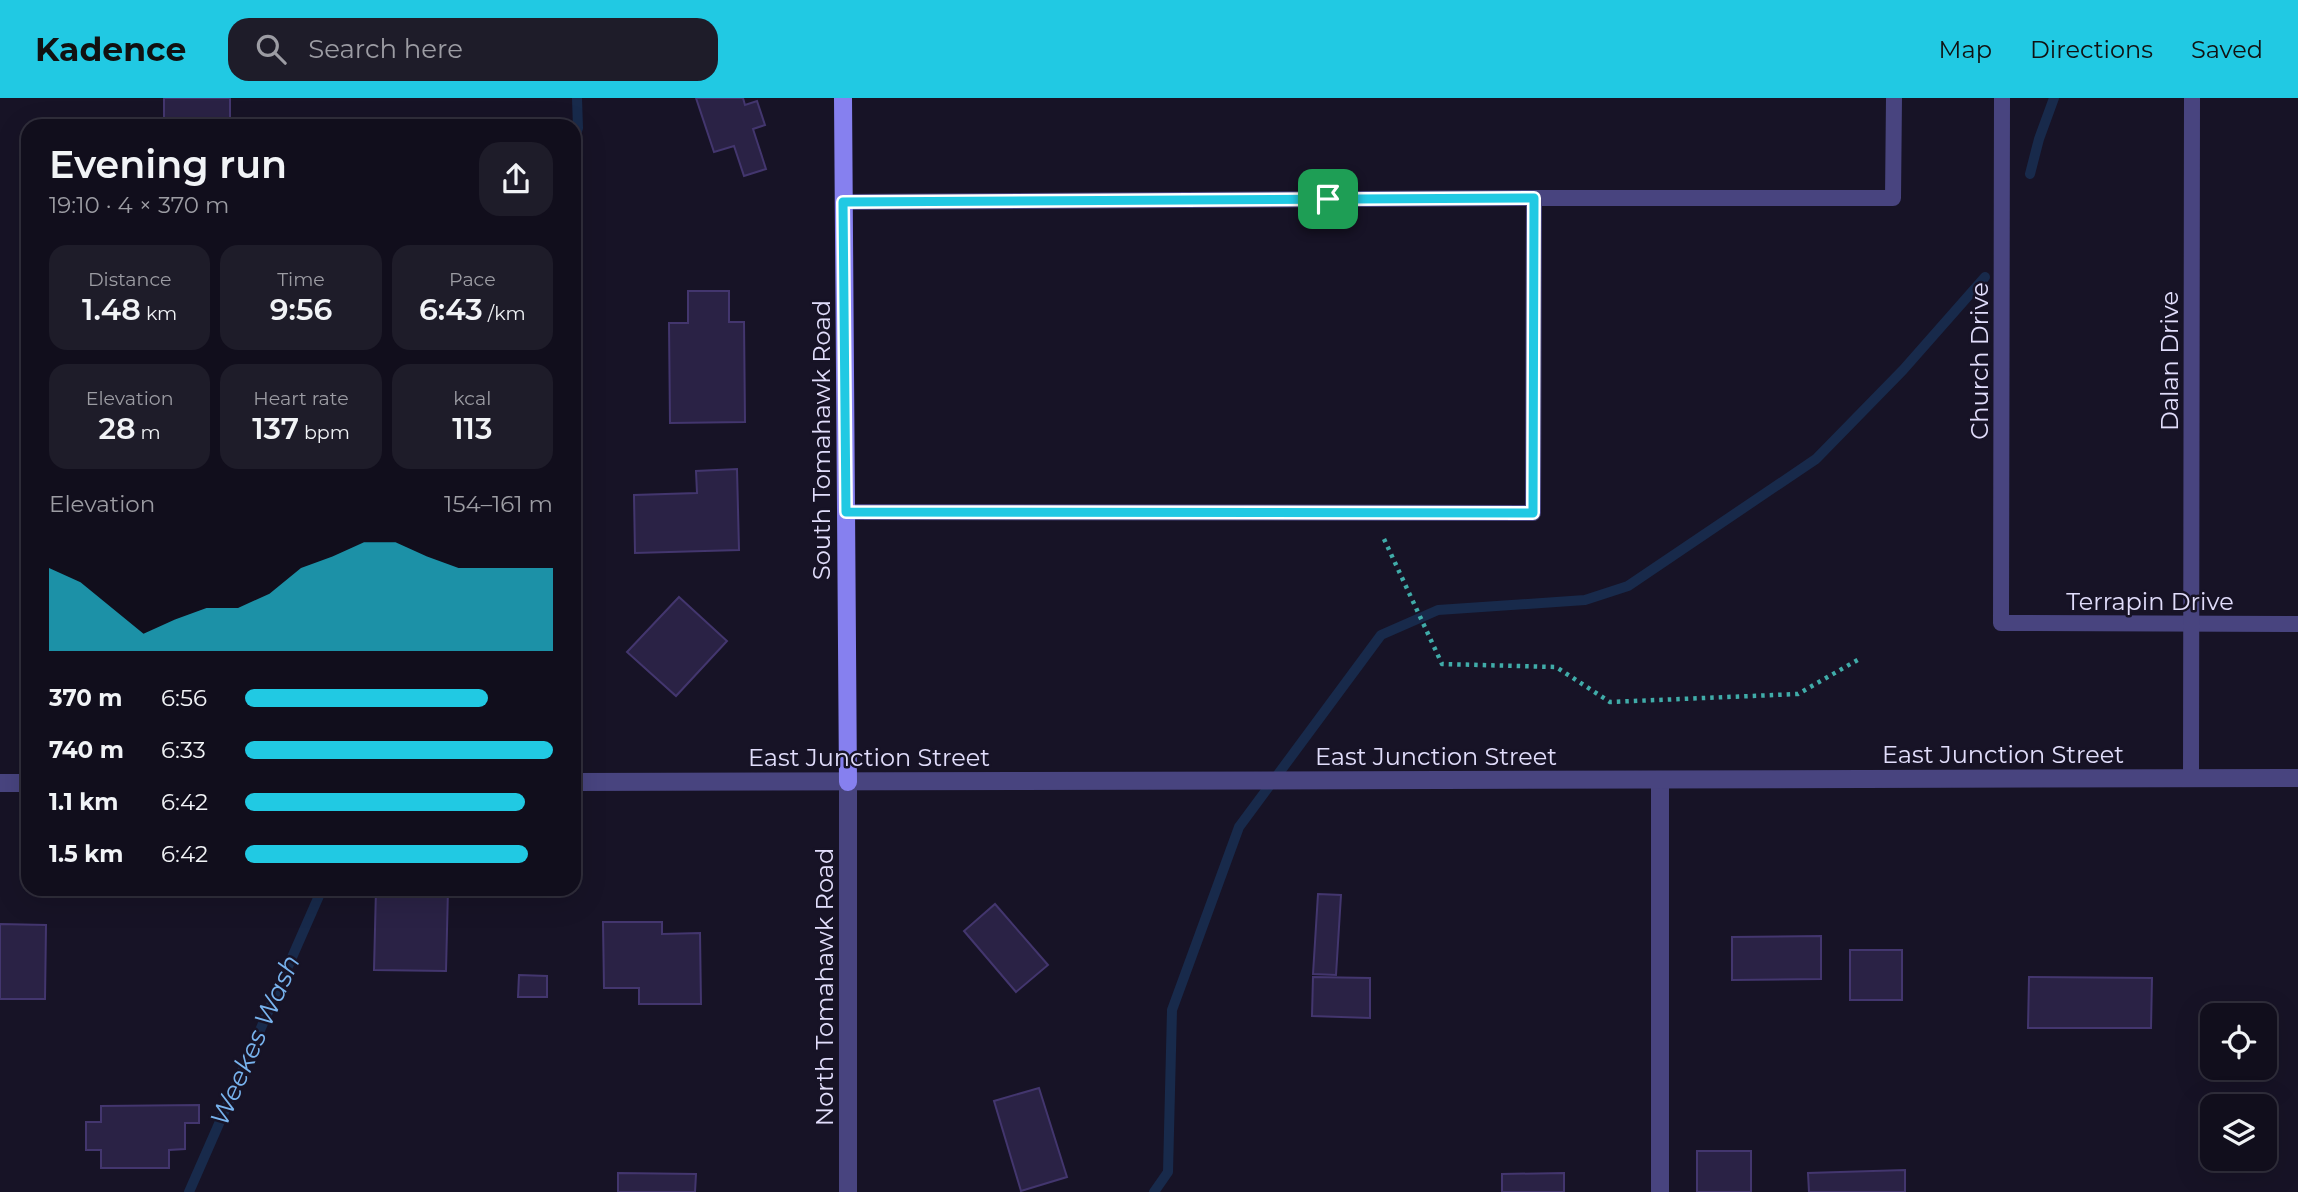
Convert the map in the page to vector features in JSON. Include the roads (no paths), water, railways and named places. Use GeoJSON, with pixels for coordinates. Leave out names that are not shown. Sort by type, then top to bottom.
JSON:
{"type":"FeatureCollection","features":[{"type":"Feature","properties":{"kind":"main road","name":"South Tomahawk Road"},"geometry":{"type":"LineString","coordinates":[[843,98],[848,782]]}},
{"type":"Feature","properties":{"kind":"street","name":"East Junction Street"},"geometry":{"type":"LineString","coordinates":[[581,782],[2298,778]]}},
{"type":"Feature","properties":{"kind":"street"},"geometry":{"type":"LineString","coordinates":[[1660,780],[1660,1192]]}},
{"type":"Feature","properties":{"kind":"street","name":"North Tomahawk Road"},"geometry":{"type":"LineString","coordinates":[[848,782],[848,1192]]}},
{"type":"Feature","properties":{"kind":"street"},"geometry":{"type":"LineString","coordinates":[[0,783],[21,783]]}},
{"type":"Feature","properties":{"kind":"lane"},"geometry":{"type":"LineString","coordinates":[[843,202],[1893,198],[1894,98]]}},
{"type":"Feature","properties":{"kind":"lane","name":"Church Drive"},"geometry":{"type":"LineString","coordinates":[[2001,623],[2002,98]]}},
{"type":"Feature","properties":{"kind":"lane","name":"Dalan Drive"},"geometry":{"type":"LineString","coordinates":[[2191,778],[2192,98]]}},
{"type":"Feature","properties":{"kind":"lane"},"geometry":{"type":"LineString","coordinates":[[846,512],[1533,513],[1534,198]]}},
{"type":"Feature","properties":{"kind":"lane","name":"Terrapin Drive"},"geometry":{"type":"LineString","coordinates":[[2001,623],[2298,624]]}},
{"type":"Feature","properties":{"kind":"waterway","name":"Weekes Wash"},"geometry":{"type":"LineString","coordinates":[[577,98],[578,119]]}},
{"type":"Feature","properties":{"kind":"waterway"},"geometry":{"type":"LineString","coordinates":[[2030,174],[2054,98]]}},
{"type":"Feature","properties":{"kind":"waterway"},"geometry":{"type":"LineString","coordinates":[[1154,1192],[1168,1172],[1172,1010],[1239,827],[1381,635],[1438,610],[1585,600],[1628,586],[1816,459],[1903,370],[1985,277]]}},
{"type":"Feature","properties":{"kind":"waterway","name":"Weekes Wash"},"geometry":{"type":"LineString","coordinates":[[189,1192],[319,896]]}}]}
